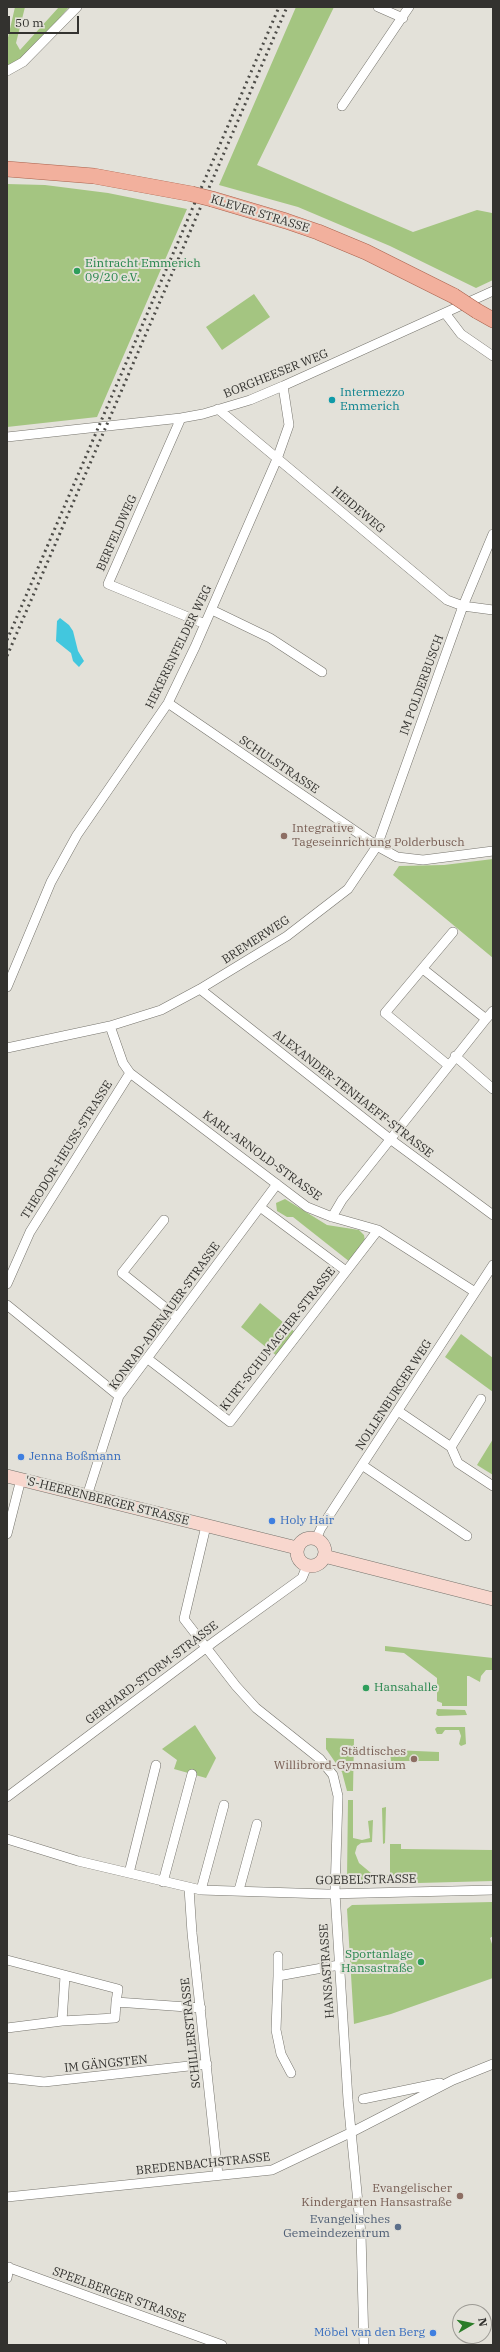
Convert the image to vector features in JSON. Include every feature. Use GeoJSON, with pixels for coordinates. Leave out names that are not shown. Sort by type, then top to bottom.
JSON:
{"type":"FeatureCollection","features":[{"type":"Feature","properties":{"kind":"main road","name":"KLEVER STRASSE"},"geometry":{"type":"LineString","coordinates":[[7,169],[94,176],[192,194],[286,221],[318,232],[366,252],[454,296],[493,320]]}},
{"type":"Feature","properties":{"kind":"street"},"geometry":{"type":"LineString","coordinates":[[7,71],[22,62],[76,7]]}},
{"type":"Feature","properties":{"kind":"street"},"geometry":{"type":"LineString","coordinates":[[378,7],[403,18]]}},
{"type":"Feature","properties":{"kind":"street"},"geometry":{"type":"LineString","coordinates":[[342,106],[410,7]]}},
{"type":"Feature","properties":{"kind":"street","name":"BORGHEESER WEG"},"geometry":{"type":"LineString","coordinates":[[7,437],[181,418],[218,409],[283,386],[493,291]]}},
{"type":"Feature","properties":{"kind":"street"},"geometry":{"type":"LineString","coordinates":[[445,313],[461,334],[493,356]]}},
{"type":"Feature","properties":{"kind":"street","name":"HEKERENFELDER WEG"},"geometry":{"type":"LineString","coordinates":[[7,987],[38,910],[74,842],[168,703],[212,610],[277,459],[289,425],[283,386]]}},
{"type":"Feature","properties":{"kind":"street","name":"HEIDEWEG"},"geometry":{"type":"LineString","coordinates":[[218,409],[448,600],[463,606],[493,610]]}},
{"type":"Feature","properties":{"kind":"street","name":"BERFELDWEG"},"geometry":{"type":"LineString","coordinates":[[181,418],[108,584],[205,624]]}},
{"type":"Feature","properties":{"kind":"street","name":"IM POLDERBUSCH"},"geometry":{"type":"LineString","coordinates":[[378,846],[463,606],[493,534]]}},
{"type":"Feature","properties":{"kind":"street"},"geometry":{"type":"LineString","coordinates":[[212,610],[270,638],[322,672]]}},
{"type":"Feature","properties":{"kind":"street","name":"SCHULSTRASSE"},"geometry":{"type":"LineString","coordinates":[[168,703],[378,846]]}},
{"type":"Feature","properties":{"kind":"street"},"geometry":{"type":"LineString","coordinates":[[378,846],[397,857],[423,860],[493,851]]}},
{"type":"Feature","properties":{"kind":"street","name":"BREMERWEG"},"geometry":{"type":"LineString","coordinates":[[7,1048],[110,1026],[160,1010],[200,990],[287,936],[348,889],[378,846]]}},
{"type":"Feature","properties":{"kind":"street"},"geometry":{"type":"LineString","coordinates":[[448,1065],[385,1013],[453,932]]}},
{"type":"Feature","properties":{"kind":"street"},"geometry":{"type":"LineString","coordinates":[[423,969],[486,1019]]}},
{"type":"Feature","properties":{"kind":"street","name":"ALEXANDER-TENHAEFF-STRASSE"},"geometry":{"type":"LineString","coordinates":[[200,990],[390,1139],[493,1214]]}},
{"type":"Feature","properties":{"kind":"street"},"geometry":{"type":"LineString","coordinates":[[332,1217],[342,1200],[455,1056],[493,1011]]}},
{"type":"Feature","properties":{"kind":"street","name":"KARL-ARNOLD-STRASSE"},"geometry":{"type":"LineString","coordinates":[[110,1026],[123,1063],[130,1073],[307,1207],[332,1217],[378,1230],[475,1292]]}},
{"type":"Feature","properties":{"kind":"street"},"geometry":{"type":"LineString","coordinates":[[455,1056],[493,1089]]}},
{"type":"Feature","properties":{"kind":"street","name":"THEODOR-HEUSS-STRASSE"},"geometry":{"type":"LineString","coordinates":[[7,1284],[30,1232],[130,1073]]}},
{"type":"Feature","properties":{"kind":"street","name":"KONRAD-ADENAUER-STRASSE"},"geometry":{"type":"LineString","coordinates":[[87,1496],[119,1396],[277,1184]]}},
{"type":"Feature","properties":{"kind":"street"},"geometry":{"type":"LineString","coordinates":[[260,1207],[346,1271]]}},
{"type":"Feature","properties":{"kind":"street"},"geometry":{"type":"LineString","coordinates":[[164,1220],[122,1274],[177,1317]]}},
{"type":"Feature","properties":{"kind":"street","name":"KURT-SCHUMACHER-STRASSE"},"geometry":{"type":"LineString","coordinates":[[148,1359],[230,1422],[378,1230]]}},
{"type":"Feature","properties":{"kind":"street","name":"NOLLENBURGER WEG"},"geometry":{"type":"LineString","coordinates":[[316,1539],[321,1528],[493,1265]]}},
{"type":"Feature","properties":{"kind":"street"},"geometry":{"type":"LineString","coordinates":[[7,1305],[119,1396]]}},
{"type":"Feature","properties":{"kind":"street"},"geometry":{"type":"LineString","coordinates":[[451,1447],[481,1399]]}},
{"type":"Feature","properties":{"kind":"street"},"geometry":{"type":"LineString","coordinates":[[398,1411],[451,1447],[458,1463],[493,1486]]}},
{"type":"Feature","properties":{"kind":"street"},"geometry":{"type":"LineString","coordinates":[[362,1465],[467,1536]]}},
{"type":"Feature","properties":{"kind":"street","name":"'S-HEERENBERGER STRASSE"},"geometry":{"type":"LineString","coordinates":[[7,1476],[298,1548]]}},
{"type":"Feature","properties":{"kind":"street"},"geometry":{"type":"LineString","coordinates":[[7,1534],[21,1479]]}},
{"type":"Feature","properties":{"kind":"street","name":"'S-HEERENBERGER STRASSE"},"geometry":{"type":"LineString","coordinates":[[206,1526],[184,1619],[206,1647]]}},
{"type":"Feature","properties":{"kind":"street"},"geometry":{"type":"LineString","coordinates":[[310,1538],[316,1539],[324,1547],[324,1556],[317,1565],[307,1566],[298,1558],[298,1548],[303,1541],[310,1538]]}},
{"type":"Feature","properties":{"kind":"street"},"geometry":{"type":"LineString","coordinates":[[324,1556],[493,1599]]}},
{"type":"Feature","properties":{"kind":"street","name":"GERHARD-STORM-STRASSE"},"geometry":{"type":"LineString","coordinates":[[7,1797],[206,1647],[302,1578],[307,1566]]}},
{"type":"Feature","properties":{"kind":"street","name":"HANSASTRASSE"},"geometry":{"type":"LineString","coordinates":[[206,1647],[256,1708],[310,1749],[332,1775],[338,1796],[335,1893],[348,2100],[361,2234],[364,2345]]}},
{"type":"Feature","properties":{"kind":"street"},"geometry":{"type":"LineString","coordinates":[[129,1873],[156,1765]]}},
{"type":"Feature","properties":{"kind":"street"},"geometry":{"type":"LineString","coordinates":[[163,1882],[192,1774]]}},
{"type":"Feature","properties":{"kind":"street"},"geometry":{"type":"LineString","coordinates":[[201,1890],[224,1805]]}},
{"type":"Feature","properties":{"kind":"street"},"geometry":{"type":"LineString","coordinates":[[239,1890],[257,1824]]}},
{"type":"Feature","properties":{"kind":"street","name":"GOEBELSTRASSE"},"geometry":{"type":"LineString","coordinates":[[7,1839],[39,1851],[201,1890],[335,1893],[493,1890]]}},
{"type":"Feature","properties":{"kind":"street","name":"SCHILLERSTRASSE"},"geometry":{"type":"LineString","coordinates":[[189,1888],[218,2175]]}},
{"type":"Feature","properties":{"kind":"street"},"geometry":{"type":"LineString","coordinates":[[278,1956],[276,2030],[281,2054],[291,2073]]}},
{"type":"Feature","properties":{"kind":"street"},"geometry":{"type":"LineString","coordinates":[[7,1960],[118,1989],[115,2018],[62,2021],[7,2028]]}},
{"type":"Feature","properties":{"kind":"street"},"geometry":{"type":"LineString","coordinates":[[278,1976],[339,1965]]}},
{"type":"Feature","properties":{"kind":"street"},"geometry":{"type":"LineString","coordinates":[[62,2021],[65,1976]]}},
{"type":"Feature","properties":{"kind":"street"},"geometry":{"type":"LineString","coordinates":[[116,2002],[201,2008]]}},
{"type":"Feature","properties":{"kind":"street","name":"IM GÄNGSTEN"},"geometry":{"type":"LineString","coordinates":[[7,2078],[44,2082],[207,2064]]}},
{"type":"Feature","properties":{"kind":"street","name":"BREDENBACHSTRASSE"},"geometry":{"type":"LineString","coordinates":[[7,2196],[272,2170],[352,2132],[453,2080],[493,2064]]}},
{"type":"Feature","properties":{"kind":"street","name":"BREDENBACHSTRASSE"},"geometry":{"type":"LineString","coordinates":[[364,2099],[453,2080]]}},
{"type":"Feature","properties":{"kind":"street"},"geometry":{"type":"LineString","coordinates":[[7,2278],[8,2267]]}},
{"type":"Feature","properties":{"kind":"street","name":"SPEELBERGER STRASSE"},"geometry":{"type":"LineString","coordinates":[[8,2267],[212,2344],[222,2345]]}},
{"type":"Feature","properties":{"kind":"green space"},"geometry":{"type":"Polygon","coordinates":[[[15,7],[25,7],[16,43],[20,50],[59,7],[69,7],[34,48],[13,64],[7,65],[7,42],[15,7]]]}},
{"type":"Feature","properties":{"kind":"green space"},"geometry":{"type":"Polygon","coordinates":[[[296,7],[334,7],[257,165],[413,232],[477,210],[492,213],[493,280],[476,288],[390,246],[298,207],[219,185],[296,7]]]}},
{"type":"Feature","properties":{"kind":"green space","name":"Eintracht Emmerich 09/20 e.V."},"geometry":{"type":"Polygon","coordinates":[[[7,184],[45,185],[108,193],[187,209],[97,417],[7,427],[7,184]]]}},
{"type":"Feature","properties":{"kind":"green space"},"geometry":{"type":"Polygon","coordinates":[[[254,294],[270,317],[222,350],[206,327],[254,294]]]}},
{"type":"Feature","properties":{"kind":"green space"},"geometry":{"type":"Polygon","coordinates":[[[493,859],[493,958],[393,875],[399,866],[444,865],[493,859]]]}},
{"type":"Feature","properties":{"kind":"green space"},"geometry":{"type":"Polygon","coordinates":[[[285,1199],[327,1225],[359,1230],[364,1235],[365,1241],[350,1262],[293,1217],[287,1217],[277,1211],[276,1203],[285,1199]]]}},
{"type":"Feature","properties":{"kind":"green space"},"geometry":{"type":"Polygon","coordinates":[[[260,1303],[296,1333],[277,1356],[241,1327],[260,1303]]]}},
{"type":"Feature","properties":{"kind":"green space"},"geometry":{"type":"Polygon","coordinates":[[[461,1334],[493,1358],[493,1392],[445,1357],[461,1334]]]}},
{"type":"Feature","properties":{"kind":"green space"},"geometry":{"type":"Polygon","coordinates":[[[493,1439],[493,1475],[477,1465],[493,1439]]]}},
{"type":"Feature","properties":{"kind":"green space"},"geometry":{"type":"Polygon","coordinates":[[[385,1646],[493,1658],[493,1670],[486,1670],[481,1676],[480,1682],[467,1676],[467,1706],[442,1706],[442,1703],[437,1701],[437,1678],[404,1653],[385,1651],[385,1646]]]}},
{"type":"Feature","properties":{"kind":"green space"},"geometry":{"type":"Polygon","coordinates":[[[437,1709],[465,1710],[467,1715],[438,1716],[436,1714],[437,1709]]]}},
{"type":"Feature","properties":{"kind":"green space"},"geometry":{"type":"Polygon","coordinates":[[[195,1725],[216,1758],[206,1778],[174,1769],[177,1760],[162,1749],[195,1725]]]}},
{"type":"Feature","properties":{"kind":"green space"},"geometry":{"type":"Polygon","coordinates":[[[437,1727],[465,1727],[466,1744],[461,1746],[459,1744],[461,1736],[459,1730],[445,1730],[442,1734],[437,1734],[435,1729],[437,1727]]]}},
{"type":"Feature","properties":{"kind":"green space"},"geometry":{"type":"Polygon","coordinates":[[[326,1738],[354,1739],[353,1791],[347,1791],[342,1772],[326,1749],[326,1738]]]}},
{"type":"Feature","properties":{"kind":"green space"},"geometry":{"type":"Polygon","coordinates":[[[393,1750],[439,1752],[439,1761],[391,1761],[390,1752],[393,1750]]]}},
{"type":"Feature","properties":{"kind":"green space"},"geometry":{"type":"Polygon","coordinates":[[[348,1800],[353,1800],[353,1838],[362,1840],[370,1838],[368,1821],[373,1820],[372,1842],[361,1843],[357,1846],[355,1853],[359,1863],[371,1873],[372,1883],[352,1884],[347,1878],[348,1800]]]}},
{"type":"Feature","properties":{"kind":"green space"},"geometry":{"type":"Polygon","coordinates":[[[386,1807],[385,1843],[383,1844],[382,1808],[386,1807]]]}},
{"type":"Feature","properties":{"kind":"green space"},"geometry":{"type":"Polygon","coordinates":[[[390,1844],[401,1844],[401,1849],[493,1850],[493,1881],[418,1883],[417,1879],[403,1879],[403,1883],[386,1883],[385,1877],[390,1873],[390,1844]]]}},
{"type":"Feature","properties":{"kind":"green space","name":"Sportanlage Hansastraße"},"geometry":{"type":"Polygon","coordinates":[[[493,1902],[493,1936],[490,1938],[493,1947],[493,1978],[391,2014],[354,2024],[347,1909],[352,1905],[493,1902]]]}},
{"type":"Feature","properties":{"kind":"water"},"geometry":{"type":"Polygon","coordinates":[[[60,618],[69,625],[73,631],[78,651],[84,661],[79,667],[73,661],[71,653],[56,641],[57,621],[60,618]]]}},
{"type":"Feature","properties":{"kind":"railway"},"geometry":{"type":"LineString","coordinates":[[7,640],[279,7]]}},
{"type":"Feature","properties":{"kind":"railway"},"geometry":{"type":"LineString","coordinates":[[7,656],[287,7]]}},
{"type":"Feature","properties":{"kind":"place","name":"Eintracht Emmerich 09/20 e.V."},"geometry":{"type":"Point","coordinates":[77,271]}},
{"type":"Feature","properties":{"kind":"place","name":"Intermezzo Emmerich"},"geometry":{"type":"Point","coordinates":[332,400]}},
{"type":"Feature","properties":{"kind":"place","name":"Integrative Tageseinrichtung Polderbusch"},"geometry":{"type":"Point","coordinates":[284,836]}},
{"type":"Feature","properties":{"kind":"place","name":"Jenna Boßmann"},"geometry":{"type":"Point","coordinates":[21,1457]}},
{"type":"Feature","properties":{"kind":"place","name":"Holy Hair"},"geometry":{"type":"Point","coordinates":[272,1521]}},
{"type":"Feature","properties":{"kind":"place","name":"Hansahalle"},"geometry":{"type":"Point","coordinates":[366,1688]}},
{"type":"Feature","properties":{"kind":"place","name":"Städtisches Willibrord-Gymnasium"},"geometry":{"type":"Point","coordinates":[414,1759]}},
{"type":"Feature","properties":{"kind":"place","name":"Sportanlage Hansastraße"},"geometry":{"type":"Point","coordinates":[421,1962]}},
{"type":"Feature","properties":{"kind":"place","name":"Evangelischer Kindergarten Hansastraße"},"geometry":{"type":"Point","coordinates":[460,2196]}},
{"type":"Feature","properties":{"kind":"place","name":"Evangelisches Gemeindezentrum"},"geometry":{"type":"Point","coordinates":[398,2227]}},
{"type":"Feature","properties":{"kind":"place","name":"Möbel van den Berg"},"geometry":{"type":"Point","coordinates":[433,2333]}}]}
